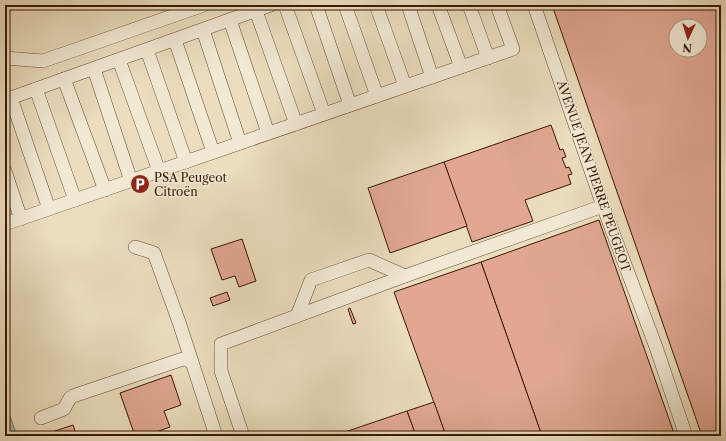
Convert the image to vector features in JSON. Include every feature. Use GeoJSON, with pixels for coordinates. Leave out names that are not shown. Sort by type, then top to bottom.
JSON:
{"type":"FeatureCollection","features":[{"type":"Feature","properties":{"kind":"street"},"geometry":{"type":"LineString","coordinates":[[5,58],[43,61],[204,5]]}},
{"type":"Feature","properties":{"kind":"street"},"geometry":{"type":"LineString","coordinates":[[50,209],[8,99],[271,5]]}},
{"type":"Feature","properties":{"kind":"street"},"geometry":{"type":"LineString","coordinates":[[285,5],[324,114]]}},
{"type":"Feature","properties":{"kind":"street"},"geometry":{"type":"LineString","coordinates":[[316,5],[350,105]]}},
{"type":"Feature","properties":{"kind":"street"},"geometry":{"type":"LineString","coordinates":[[344,5],[377,96]]}},
{"type":"Feature","properties":{"kind":"street"},"geometry":{"type":"LineString","coordinates":[[376,5],[405,86]]}},
{"type":"Feature","properties":{"kind":"street"},"geometry":{"type":"LineString","coordinates":[[408,5],[432,77]]}},
{"type":"Feature","properties":{"kind":"street"},"geometry":{"type":"LineString","coordinates":[[438,5],[461,67]]}},
{"type":"Feature","properties":{"kind":"street"},"geometry":{"type":"LineString","coordinates":[[469,5],[488,58]]}},
{"type":"Feature","properties":{"kind":"street"},"geometry":{"type":"LineString","coordinates":[[5,224],[513,49],[497,5]]}},
{"type":"Feature","properties":{"kind":"street","name":"AVENUE JEAN PIERRE PEUGEOT"},"geometry":{"type":"LineString","coordinates":[[534,5],[603,206],[656,347],[686,436]]}},
{"type":"Feature","properties":{"kind":"street"},"geometry":{"type":"LineString","coordinates":[[256,10],[296,124]]}},
{"type":"Feature","properties":{"kind":"street"},"geometry":{"type":"LineString","coordinates":[[230,20],[268,134]]}},
{"type":"Feature","properties":{"kind":"street"},"geometry":{"type":"LineString","coordinates":[[203,30],[240,143]]}},
{"type":"Feature","properties":{"kind":"street"},"geometry":{"type":"LineString","coordinates":[[175,40],[213,152]]}},
{"type":"Feature","properties":{"kind":"street"},"geometry":{"type":"LineString","coordinates":[[147,50],[186,162]]}},
{"type":"Feature","properties":{"kind":"street"},"geometry":{"type":"LineString","coordinates":[[119,60],[159,171]]}},
{"type":"Feature","properties":{"kind":"street"},"geometry":{"type":"LineString","coordinates":[[94,69],[132,181]]}},
{"type":"Feature","properties":{"kind":"street"},"geometry":{"type":"LineString","coordinates":[[64,79],[105,190]]}},
{"type":"Feature","properties":{"kind":"street"},"geometry":{"type":"LineString","coordinates":[[36,89],[76,200]]}},
{"type":"Feature","properties":{"kind":"street"},"geometry":{"type":"LineString","coordinates":[[5,171],[22,218]]}},
{"type":"Feature","properties":{"kind":"street"},"geometry":{"type":"LineString","coordinates":[[243,436],[221,371],[221,344],[405,276],[603,206]]}},
{"type":"Feature","properties":{"kind":"street"},"geometry":{"type":"LineString","coordinates":[[135,248],[154,253],[179,322],[216,436]]}},
{"type":"Feature","properties":{"kind":"street"},"geometry":{"type":"LineString","coordinates":[[297,316],[311,280],[369,260],[405,276]]}},
{"type":"Feature","properties":{"kind":"street"},"geometry":{"type":"LineString","coordinates":[[41,418],[64,409],[70,398],[73,396],[184,359],[191,362]]}},
{"type":"Feature","properties":{"kind":"water"},"geometry":{"type":"Polygon","coordinates":[[[10,416],[17,436],[5,436],[5,418],[10,416]]]}},
{"type":"Feature","properties":{"kind":"building"},"geometry":{"type":"Polygon","coordinates":[[[552,5],[721,5],[721,436],[702,436],[552,5]]]}},
{"type":"Feature","properties":{"kind":"building"},"geometry":{"type":"Polygon","coordinates":[[[551,125],[560,150],[563,149],[566,157],[562,158],[566,168],[569,167],[572,174],[568,175],[571,184],[525,200],[533,221],[472,242],[444,162],[551,125]]]}},
{"type":"Feature","properties":{"kind":"building"},"geometry":{"type":"Polygon","coordinates":[[[444,162],[467,226],[390,253],[368,188],[444,162]]]}},
{"type":"Feature","properties":{"kind":"building"},"geometry":{"type":"Polygon","coordinates":[[[599,220],[675,436],[542,436],[481,262],[599,220]]]}},
{"type":"Feature","properties":{"kind":"building"},"geometry":{"type":"Polygon","coordinates":[[[242,239],[256,281],[239,287],[235,276],[222,280],[211,249],[242,239]]]}},
{"type":"Feature","properties":{"kind":"building"},"geometry":{"type":"Polygon","coordinates":[[[481,262],[542,436],[446,436],[394,292],[481,262]]]}},
{"type":"Feature","properties":{"kind":"building"},"geometry":{"type":"Polygon","coordinates":[[[227,292],[230,300],[213,306],[210,298],[227,292]]]}},
{"type":"Feature","properties":{"kind":"building"},"geometry":{"type":"Polygon","coordinates":[[[350,308],[356,323],[353,324],[348,309],[350,308]]]}},
{"type":"Feature","properties":{"kind":"building"},"geometry":{"type":"Polygon","coordinates":[[[171,375],[181,405],[164,411],[170,427],[145,436],[135,436],[120,393],[171,375]]]}},
{"type":"Feature","properties":{"kind":"building"},"geometry":{"type":"Polygon","coordinates":[[[434,402],[446,436],[416,436],[407,411],[434,402]]]}},
{"type":"Feature","properties":{"kind":"building"},"geometry":{"type":"Polygon","coordinates":[[[407,411],[416,436],[333,436],[407,411]]]}},
{"type":"Feature","properties":{"kind":"building"},"geometry":{"type":"Polygon","coordinates":[[[73,425],[77,436],[40,436],[73,425]]]}},
{"type":"Feature","properties":{"kind":"place","name":"PSA Peugeot Citroën"},"geometry":{"type":"Point","coordinates":[140,184]}}]}
